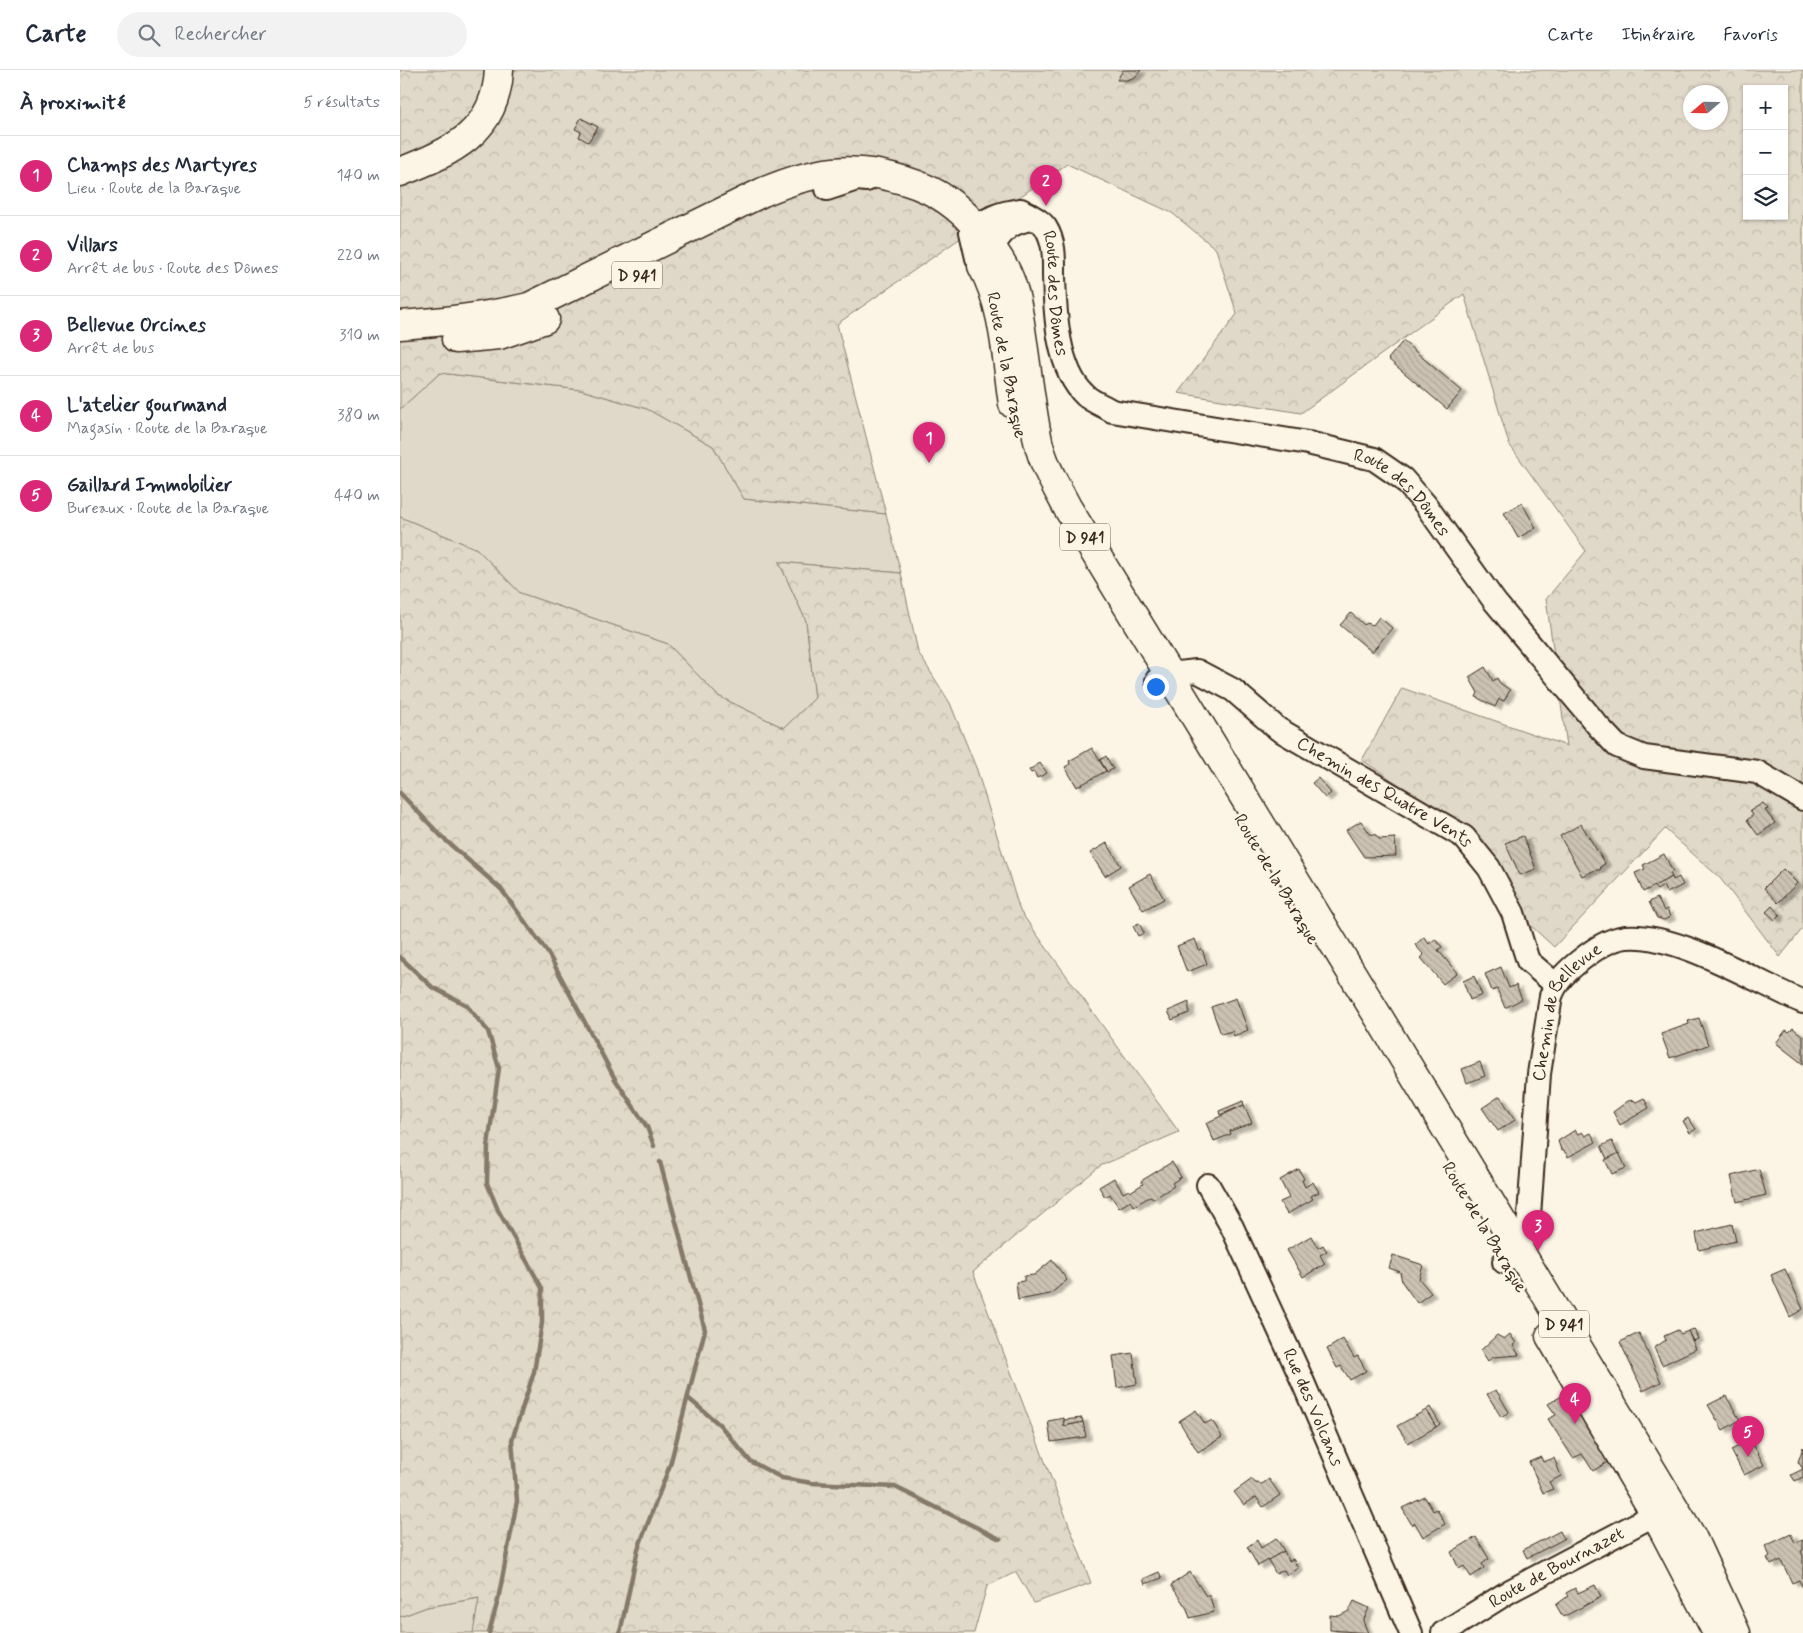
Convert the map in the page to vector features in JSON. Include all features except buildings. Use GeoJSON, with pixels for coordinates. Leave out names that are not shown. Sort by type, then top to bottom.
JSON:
{"type":"FeatureCollection","features":[{"type":"Feature","properties":{"kind":"main road"},"geometry":{"type":"LineString","coordinates":[[400,160],[445,141],[465,123],[480,100],[485,70]]}},
{"type":"Feature","properties":{"kind":"main road"},"geometry":{"type":"LineString","coordinates":[[400,172],[454,149],[472,134],[492,102],[498,84],[499,70]]}},
{"type":"Feature","properties":{"kind":"main road","name":"Route de la Baraque"},"geometry":{"type":"LineString","coordinates":[[768,199],[794,179],[822,172],[854,170],[882,173],[916,184],[944,198],[1008,274],[1018,308],[1038,442],[1050,475],[1163,677],[1362,1019],[1511,1255],[1664,1510],[1717,1633]]}},
{"type":"Feature","properties":{"kind":"main road","name":"Route de la Baraque"},"geometry":{"type":"LineString","coordinates":[[768,199],[801,195],[827,189],[858,188],[884,192],[935,213],[951,226],[979,241]]}},
{"type":"Feature","properties":{"kind":"main road","name":"D 941"},"geometry":{"type":"LineString","coordinates":[[400,325],[465,320],[529,307],[768,199]]}},
{"type":"Feature","properties":{"kind":"main road","name":"D 941"},"geometry":{"type":"LineString","coordinates":[[400,344],[499,335],[568,310],[768,199]]}},
{"type":"Feature","properties":{"kind":"main road","name":"Route de la Baraque"},"geometry":{"type":"LineString","coordinates":[[1664,1510],[1692,1537],[1736,1633]]}},
{"type":"Feature","properties":{"kind":"street","name":"Route des Dômes"},"geometry":{"type":"LineString","coordinates":[[979,241],[1023,220],[1034,218],[1045,226],[1053,245],[1055,305],[1060,343],[1070,376],[1086,396],[1112,411],[1308,443],[1374,459],[1403,479],[1425,504],[1495,602],[1598,726],[1617,746],[1644,757],[1757,772],[1803,799]]}},
{"type":"Feature","properties":{"kind":"street","name":"Chemin des Quatre Vents"},"geometry":{"type":"LineString","coordinates":[[1163,677],[1197,671],[1233,690],[1278,728],[1464,837],[1489,868],[1509,905],[1528,961],[1556,984]]}},
{"type":"Feature","properties":{"kind":"street","name":"Chemin de Bellevue"},"geometry":{"type":"LineString","coordinates":[[1511,1255],[1528,1230],[1530,1220],[1530,1180],[1539,1074],[1556,984],[1575,964],[1598,946],[1625,937],[1657,939],[1689,949],[1803,1002]]}},
{"type":"Feature","properties":{"kind":"street","name":"Rue des Volcans"},"geometry":{"type":"LineString","coordinates":[[1208,1185],[1232,1227],[1299,1373],[1411,1633]]}},
{"type":"Feature","properties":{"kind":"street","name":"Route de Bournazet"},"geometry":{"type":"LineString","coordinates":[[1443,1633],[1510,1591],[1664,1510]]}},
{"type":"Feature","properties":{"kind":"green space"},"geometry":{"type":"Polygon","coordinates":[[[400,70],[1803,70],[1803,928],[1780,957],[1720,878],[1665,829],[1554,947],[1529,924],[1474,835],[1362,760],[1402,688],[1567,746],[1546,599],[1586,551],[1509,444],[1464,294],[1301,413],[1178,393],[1237,314],[1216,249],[1172,213],[1067,164],[837,324],[886,514],[744,499],[713,446],[647,409],[581,390],[440,373],[400,409],[400,70]]]}},
{"type":"Feature","properties":{"kind":"green space"},"geometry":{"type":"Polygon","coordinates":[[[440,373],[581,390],[647,409],[713,446],[744,499],[886,514],[901,573],[779,562],[806,621],[815,698],[784,728],[718,696],[668,644],[520,593],[477,549],[400,517],[400,409],[440,373]]]}},
{"type":"Feature","properties":{"kind":"green space"},"geometry":{"type":"Polygon","coordinates":[[[400,517],[477,549],[520,593],[668,644],[718,696],[784,728],[815,698],[806,621],[779,562],[901,573],[918,652],[950,703],[977,770],[1020,911],[1179,1132],[1100,1166],[973,1272],[1091,1583],[1034,1603],[1016,1572],[987,1586],[974,1633],[473,1633],[479,1598],[427,1607],[400,1617],[400,517]]]}},
{"type":"Feature","properties":{"kind":"green space"},"geometry":{"type":"Polygon","coordinates":[[[480,1598],[473,1633],[400,1633],[400,1617],[427,1607],[480,1598]]]}},
{"type":"Feature","properties":{"kind":"waterway"},"geometry":{"type":"LineString","coordinates":[[400,793],[443,838],[501,889],[548,953],[615,1079],[647,1127],[654,1146]]}},
{"type":"Feature","properties":{"kind":"waterway"},"geometry":{"type":"LineString","coordinates":[[400,957],[432,987],[466,1005],[488,1031],[499,1068],[488,1145],[487,1183],[498,1210],[542,1288],[542,1323],[534,1372],[512,1440],[517,1501],[498,1600],[489,1633]]}},
{"type":"Feature","properties":{"kind":"waterway"},"geometry":{"type":"LineString","coordinates":[[620,1633],[638,1549],[670,1465],[705,1330],[660,1162]]}},
{"type":"Feature","properties":{"kind":"waterway"},"geometry":{"type":"LineString","coordinates":[[688,1398],[720,1425],[750,1461],[782,1478],[812,1483],[895,1487],[1000,1539]]}},
{"type":"Feature","properties":{"kind":"place","name":"Villars"},"geometry":{"type":"Point","coordinates":[1046,206]}},
{"type":"Feature","properties":{"kind":"place","name":"Champs des Martyres"},"geometry":{"type":"Point","coordinates":[929,463]}},
{"type":"Feature","properties":{"kind":"place","name":"Bellevue Orcines"},"geometry":{"type":"Point","coordinates":[1538,1251]}},
{"type":"Feature","properties":{"kind":"place","name":"L'atelier gourmand"},"geometry":{"type":"Point","coordinates":[1575,1424]}},
{"type":"Feature","properties":{"kind":"place","name":"Gaillard Immobilier"},"geometry":{"type":"Point","coordinates":[1748,1457]}}]}
